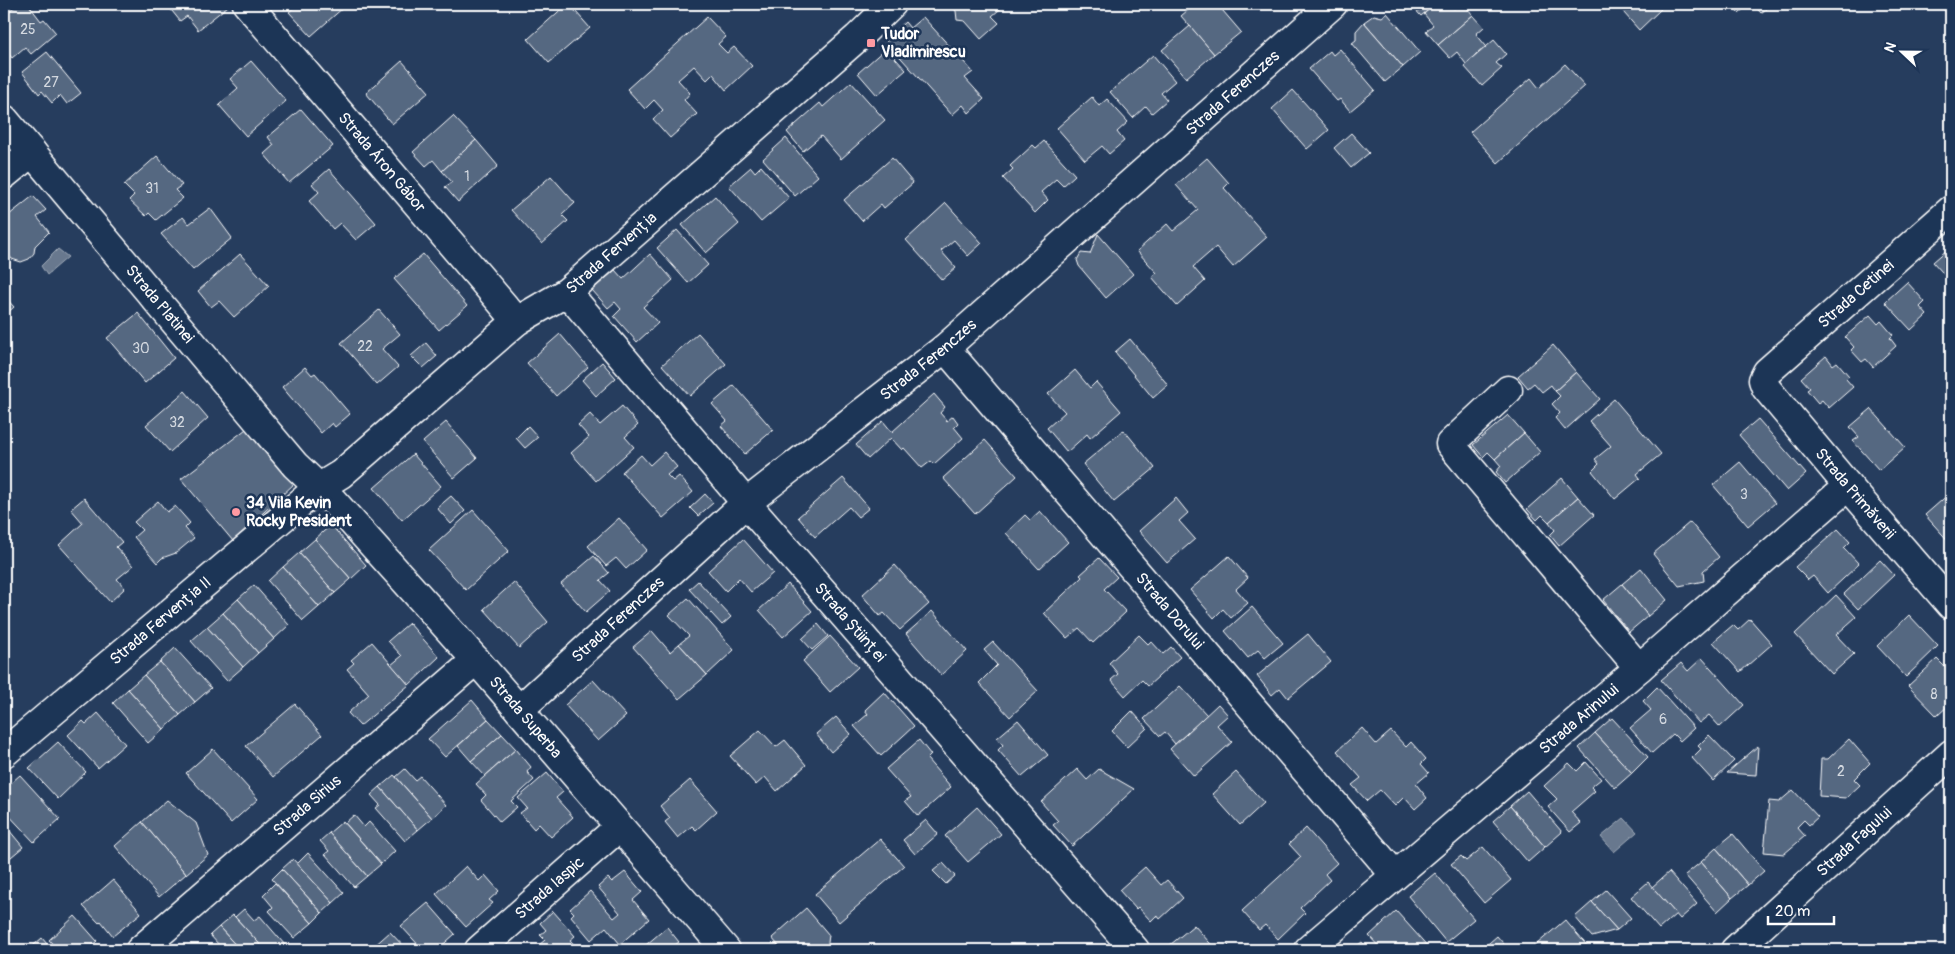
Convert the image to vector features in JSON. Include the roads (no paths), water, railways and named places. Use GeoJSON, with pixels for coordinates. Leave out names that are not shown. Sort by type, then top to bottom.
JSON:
{"type":"FeatureCollection","features":[{"type":"Feature","properties":{"kind":"street","name":"Strada Áron Gábor"},"geometry":{"type":"LineString","coordinates":[[247,4],[517,321]]}},
{"type":"Feature","properties":{"kind":"street","name":"Strada Ferenczes"},"geometry":{"type":"LineString","coordinates":[[519,710],[746,503],[945,348],[1333,4]]}},
{"type":"Feature","properties":{"kind":"street","name":"Strada Fervenția"},"geometry":{"type":"LineString","coordinates":[[318,488],[341,474],[517,321],[568,292],[857,38],[888,5]]}},
{"type":"Feature","properties":{"kind":"street","name":"Strada Platinei"},"geometry":{"type":"LineString","coordinates":[[4,119],[295,465],[318,488]]}},
{"type":"Feature","properties":{"kind":"street"},"geometry":{"type":"LineString","coordinates":[[4,175],[32,152]]}},
{"type":"Feature","properties":{"kind":"street","name":"Strada Cetinei"},"geometry":{"type":"LineString","coordinates":[[1763,380],[1767,372],[1951,210]]}},
{"type":"Feature","properties":{"kind":"street","name":"Strada Științei"},"geometry":{"type":"LineString","coordinates":[[568,292],[746,503],[1135,950]]}},
{"type":"Feature","properties":{"kind":"street","name":"Strada Dorului"},"geometry":{"type":"LineString","coordinates":[[945,348],[1395,874]]}},
{"type":"Feature","properties":{"kind":"street","name":"Strada Primăverii"},"geometry":{"type":"LineString","coordinates":[[1763,380],[1766,388],[1951,605]]}},
{"type":"Feature","properties":{"kind":"street"},"geometry":{"type":"LineString","coordinates":[[1508,390],[1450,444],[1639,668]]}},
{"type":"Feature","properties":{"kind":"street","name":"Strada Arinului"},"geometry":{"type":"LineString","coordinates":[[1308,950],[1639,668],[1848,486]]}},
{"type":"Feature","properties":{"kind":"street","name":"Strada Superba"},"geometry":{"type":"LineString","coordinates":[[318,488],[334,502],[476,660],[726,950]]}},
{"type":"Feature","properties":{"kind":"street","name":"Strada Fervenția II"},"geometry":{"type":"LineString","coordinates":[[4,753],[318,488]]}},
{"type":"Feature","properties":{"kind":"street","name":"Strada Sirius"},"geometry":{"type":"LineString","coordinates":[[140,950],[476,660]]}},
{"type":"Feature","properties":{"kind":"street","name":"Strada Fagului"},"geometry":{"type":"LineString","coordinates":[[1735,950],[1951,754]]}},
{"type":"Feature","properties":{"kind":"street","name":"Strada Iaspic"},"geometry":{"type":"LineString","coordinates":[[479,950],[619,826]]}},
{"type":"Feature","properties":{"kind":"water"},"geometry":{"type":"Polygon","coordinates":[[[58,249],[68,257],[47,275],[41,266],[58,249]]]}},
{"type":"Feature","properties":{"kind":"water"},"geometry":{"type":"Polygon","coordinates":[[[1624,818],[1637,832],[1614,852],[1601,837],[1624,818]]]}},
{"type":"Feature","properties":{"kind":"place","name":"Tudor Vladimirescu"},"geometry":{"type":"Point","coordinates":[871,43]}},
{"type":"Feature","properties":{"kind":"place","name":"34 Vila Kevin Rocky President"},"geometry":{"type":"Point","coordinates":[236,512]}}]}
